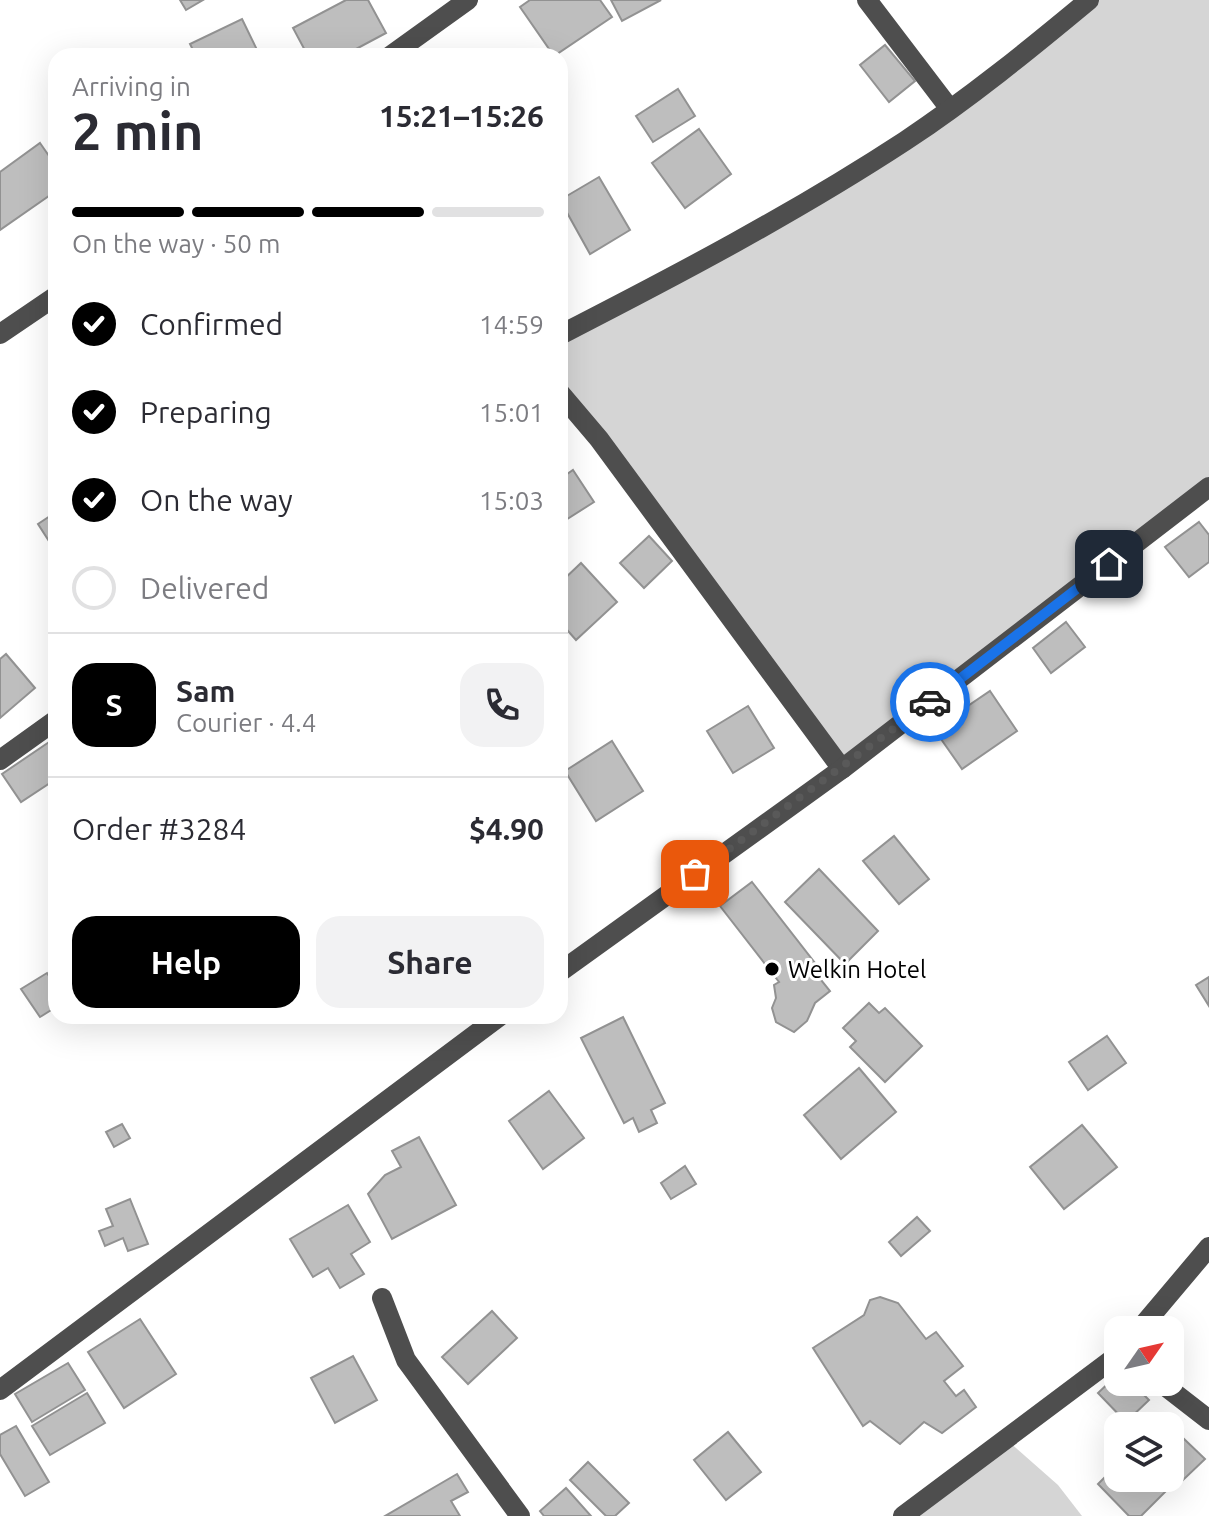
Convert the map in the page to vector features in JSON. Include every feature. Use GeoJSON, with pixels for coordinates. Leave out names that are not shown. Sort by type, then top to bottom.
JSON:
{"type":"FeatureCollection","features":[{"type":"Feature","properties":{"kind":"street"},"geometry":{"type":"LineString","coordinates":[[401,48],[468,0]]}},
{"type":"Feature","properties":{"kind":"street"},"geometry":{"type":"LineString","coordinates":[[867,0],[950,109]]}},
{"type":"Feature","properties":{"kind":"street"},"geometry":{"type":"LineString","coordinates":[[568,331],[686,271],[904,141],[950,109],[1089,0]]}},
{"type":"Feature","properties":{"kind":"street"},"geometry":{"type":"LineString","coordinates":[[0,334],[48,301]]}},
{"type":"Feature","properties":{"kind":"street"},"geometry":{"type":"LineString","coordinates":[[568,402],[599,439],[842,769]]}},
{"type":"Feature","properties":{"kind":"street"},"geometry":{"type":"LineString","coordinates":[[568,966],[842,769],[1209,487]]}},
{"type":"Feature","properties":{"kind":"street"},"geometry":{"type":"LineString","coordinates":[[0,760],[48,726]]}},
{"type":"Feature","properties":{"kind":"street"},"geometry":{"type":"LineString","coordinates":[[0,1390],[489,1024]]}},
{"type":"Feature","properties":{"kind":"street"},"geometry":{"type":"LineString","coordinates":[[1151,1316],[1209,1247]]}},
{"type":"Feature","properties":{"kind":"street"},"geometry":{"type":"LineString","coordinates":[[382,1298],[406,1360],[520,1516]]}},
{"type":"Feature","properties":{"kind":"street"},"geometry":{"type":"LineString","coordinates":[[903,1516],[1104,1365]]}},
{"type":"Feature","properties":{"kind":"street"},"geometry":{"type":"LineString","coordinates":[[1178,1396],[1209,1420]]}},
{"type":"Feature","properties":{"kind":"shaded area"},"geometry":{"type":"Polygon","coordinates":[[[1089,0],[1209,0],[1209,487],[842,769],[568,404],[568,330],[904,141],[1089,0]]]}},
{"type":"Feature","properties":{"kind":"shaded area"},"geometry":{"type":"Polygon","coordinates":[[[1008,1441],[1058,1485],[1082,1516],[903,1516],[1008,1441]]]}},
{"type":"Feature","properties":{"kind":"building"},"geometry":{"type":"Polygon","coordinates":[[[180,0],[203,0],[186,10],[180,0]]]}},
{"type":"Feature","properties":{"kind":"building"},"geometry":{"type":"Polygon","coordinates":[[[346,0],[368,0],[386,33],[358,48],[304,48],[293,28],[346,0]]]}},
{"type":"Feature","properties":{"kind":"building"},"geometry":{"type":"Polygon","coordinates":[[[530,0],[600,0],[612,17],[566,48],[548,48],[520,7],[530,0]]]}},
{"type":"Feature","properties":{"kind":"building"},"geometry":{"type":"Polygon","coordinates":[[[611,0],[661,0],[622,21],[611,0]]]}},
{"type":"Feature","properties":{"kind":"building"},"geometry":{"type":"Polygon","coordinates":[[[242,19],[256,48],[192,48],[190,44],[242,19]]]}},
{"type":"Feature","properties":{"kind":"building"},"geometry":{"type":"Polygon","coordinates":[[[885,45],[915,81],[889,102],[860,65],[885,45]]]}},
{"type":"Feature","properties":{"kind":"building"},"geometry":{"type":"Polygon","coordinates":[[[678,89],[695,116],[653,142],[636,116],[678,89]]]}},
{"type":"Feature","properties":{"kind":"building"},"geometry":{"type":"Polygon","coordinates":[[[699,129],[731,174],[685,208],[652,163],[699,129]]]}},
{"type":"Feature","properties":{"kind":"building"},"geometry":{"type":"Polygon","coordinates":[[[40,143],[48,154],[48,197],[0,230],[0,172],[40,143]]]}},
{"type":"Feature","properties":{"kind":"building"},"geometry":{"type":"Polygon","coordinates":[[[599,177],[630,230],[590,254],[568,214],[568,195],[599,177]]]}},
{"type":"Feature","properties":{"kind":"building"},"geometry":{"type":"Polygon","coordinates":[[[573,470],[594,502],[568,519],[568,473],[573,470]]]}},
{"type":"Feature","properties":{"kind":"building"},"geometry":{"type":"Polygon","coordinates":[[[48,517],[48,540],[38,524],[48,517]]]}},
{"type":"Feature","properties":{"kind":"building"},"geometry":{"type":"Polygon","coordinates":[[[1199,522],[1209,535],[1209,562],[1189,577],[1165,547],[1199,522]]]}},
{"type":"Feature","properties":{"kind":"building"},"geometry":{"type":"Polygon","coordinates":[[[649,536],[672,561],[644,588],[620,563],[649,536]]]}},
{"type":"Feature","properties":{"kind":"building"},"geometry":{"type":"Polygon","coordinates":[[[581,563],[617,602],[576,640],[568,631],[568,575],[581,563]]]}},
{"type":"Feature","properties":{"kind":"building"},"geometry":{"type":"Polygon","coordinates":[[[1066,622],[1085,647],[1051,673],[1033,648],[1066,622]]]}},
{"type":"Feature","properties":{"kind":"building"},"geometry":{"type":"Polygon","coordinates":[[[6,654],[35,688],[0,718],[0,659],[6,654]]]}},
{"type":"Feature","properties":{"kind":"building"},"geometry":{"type":"Polygon","coordinates":[[[990,691],[1017,731],[962,769],[934,729],[990,691]]]}},
{"type":"Feature","properties":{"kind":"building"},"geometry":{"type":"Polygon","coordinates":[[[748,706],[774,748],[733,773],[707,731],[748,706]]]}},
{"type":"Feature","properties":{"kind":"building"},"geometry":{"type":"Polygon","coordinates":[[[612,741],[643,791],[596,821],[568,776],[568,769],[612,741]]]}},
{"type":"Feature","properties":{"kind":"building"},"geometry":{"type":"Polygon","coordinates":[[[48,743],[48,784],[21,802],[2,774],[48,743]]]}},
{"type":"Feature","properties":{"kind":"building"},"geometry":{"type":"Polygon","coordinates":[[[894,836],[929,879],[899,904],[863,861],[894,836]]]}},
{"type":"Feature","properties":{"kind":"building"},"geometry":{"type":"Polygon","coordinates":[[[819,869],[878,931],[845,964],[785,902],[819,869]]]}},
{"type":"Feature","properties":{"kind":"building"},"geometry":{"type":"Polygon","coordinates":[[[752,882],[822,972],[817,975],[830,991],[815,1003],[807,1021],[794,1032],[776,1022],[772,1008],[776,998],[774,985],[779,982],[720,906],[752,882]]]}},
{"type":"Feature","properties":{"kind":"building"},"geometry":{"type":"Polygon","coordinates":[[[47,973],[48,1012],[40,1017],[21,989],[47,973]]]}},
{"type":"Feature","properties":{"kind":"building"},"geometry":{"type":"Polygon","coordinates":[[[1209,977],[1209,1006],[1196,985],[1209,977]]]}},
{"type":"Feature","properties":{"kind":"building"},"geometry":{"type":"Polygon","coordinates":[[[869,1003],[879,1013],[885,1008],[922,1046],[885,1082],[850,1047],[856,1041],[843,1028],[869,1003]]]}},
{"type":"Feature","properties":{"kind":"building"},"geometry":{"type":"Polygon","coordinates":[[[623,1017],[665,1103],[651,1110],[657,1123],[639,1132],[633,1118],[624,1123],[581,1038],[623,1017]]]}},
{"type":"Feature","properties":{"kind":"building"},"geometry":{"type":"Polygon","coordinates":[[[1107,1036],[1126,1063],[1088,1090],[1069,1062],[1107,1036]]]}},
{"type":"Feature","properties":{"kind":"building"},"geometry":{"type":"Polygon","coordinates":[[[859,1068],[896,1112],[841,1159],[804,1115],[859,1068]]]}},
{"type":"Feature","properties":{"kind":"building"},"geometry":{"type":"Polygon","coordinates":[[[549,1091],[584,1138],[543,1169],[509,1121],[549,1091]]]}},
{"type":"Feature","properties":{"kind":"building"},"geometry":{"type":"Polygon","coordinates":[[[122,1124],[130,1138],[114,1147],[106,1132],[122,1124]]]}},
{"type":"Feature","properties":{"kind":"building"},"geometry":{"type":"Polygon","coordinates":[[[1082,1125],[1117,1167],[1064,1209],[1030,1167],[1082,1125]]]}},
{"type":"Feature","properties":{"kind":"building"},"geometry":{"type":"Polygon","coordinates":[[[419,1137],[456,1205],[392,1239],[368,1194],[385,1175],[401,1167],[392,1151],[419,1137]]]}},
{"type":"Feature","properties":{"kind":"building"},"geometry":{"type":"Polygon","coordinates":[[[685,1166],[696,1184],[671,1199],[661,1183],[685,1166]]]}},
{"type":"Feature","properties":{"kind":"building"},"geometry":{"type":"Polygon","coordinates":[[[130,1199],[148,1244],[128,1251],[123,1238],[105,1246],[99,1231],[113,1226],[106,1209],[130,1199]]]}},
{"type":"Feature","properties":{"kind":"building"},"geometry":{"type":"Polygon","coordinates":[[[348,1205],[370,1242],[351,1254],[364,1274],[340,1288],[328,1268],[313,1277],[290,1239],[348,1205]]]}},
{"type":"Feature","properties":{"kind":"building"},"geometry":{"type":"Polygon","coordinates":[[[917,1217],[930,1231],[901,1256],[889,1242],[917,1217]]]}},
{"type":"Feature","properties":{"kind":"building"},"geometry":{"type":"Polygon","coordinates":[[[880,1297],[898,1303],[926,1339],[936,1332],[963,1366],[944,1381],[956,1396],[964,1390],[976,1407],[942,1433],[924,1422],[900,1444],[870,1421],[863,1426],[813,1348],[864,1315],[870,1300],[880,1297]]]}},
{"type":"Feature","properties":{"kind":"building"},"geometry":{"type":"Polygon","coordinates":[[[492,1311],[517,1338],[468,1384],[442,1357],[492,1311]]]}},
{"type":"Feature","properties":{"kind":"building"},"geometry":{"type":"Polygon","coordinates":[[[140,1319],[176,1374],[124,1408],[88,1352],[140,1319]]]}},
{"type":"Feature","properties":{"kind":"building"},"geometry":{"type":"Polygon","coordinates":[[[353,1356],[377,1400],[335,1423],[311,1378],[353,1356]]]}},
{"type":"Feature","properties":{"kind":"building"},"geometry":{"type":"Polygon","coordinates":[[[68,1363],[85,1390],[32,1422],[15,1394],[68,1363]]]}},
{"type":"Feature","properties":{"kind":"building"},"geometry":{"type":"Polygon","coordinates":[[[1104,1387],[1104,1396],[1145,1396],[1149,1400],[1136,1412],[1116,1412],[1098,1393],[1104,1387]]]}},
{"type":"Feature","properties":{"kind":"building"},"geometry":{"type":"Polygon","coordinates":[[[87,1393],[105,1423],[50,1455],[32,1426],[87,1393]]]}},
{"type":"Feature","properties":{"kind":"building"},"geometry":{"type":"Polygon","coordinates":[[[16,1426],[49,1482],[25,1496],[0,1454],[0,1435],[16,1426]]]}},
{"type":"Feature","properties":{"kind":"building"},"geometry":{"type":"Polygon","coordinates":[[[728,1432],[761,1472],[726,1500],[694,1460],[728,1432]]]}},
{"type":"Feature","properties":{"kind":"building"},"geometry":{"type":"Polygon","coordinates":[[[1184,1439],[1205,1459],[1184,1479],[1184,1439]]]}},
{"type":"Feature","properties":{"kind":"building"},"geometry":{"type":"Polygon","coordinates":[[[588,1462],[629,1503],[615,1516],[606,1516],[570,1480],[588,1462]]]}},
{"type":"Feature","properties":{"kind":"building"},"geometry":{"type":"Polygon","coordinates":[[[457,1474],[468,1492],[451,1501],[460,1516],[385,1516],[457,1474]]]}},
{"type":"Feature","properties":{"kind":"building"},"geometry":{"type":"Polygon","coordinates":[[[566,1488],[591,1516],[544,1516],[540,1511],[566,1488]]]}},
{"type":"Feature","properties":{"kind":"building"},"geometry":{"type":"Polygon","coordinates":[[[1106,1492],[1165,1492],[1141,1516],[1129,1516],[1106,1492]]]}},
{"type":"Feature","properties":{"kind":"way so far"},"geometry":{"type":"LineString","coordinates":[[695,874],[930,702]]}},
{"type":"Feature","properties":{"kind":"place","name":"Welkin Hotel"},"geometry":{"type":"Point","coordinates":[772,969]}},
{"type":"Feature","properties":{"kind":"route"},"geometry":{"type":"LineString","coordinates":[[930,702],[1109,564]]}}]}
